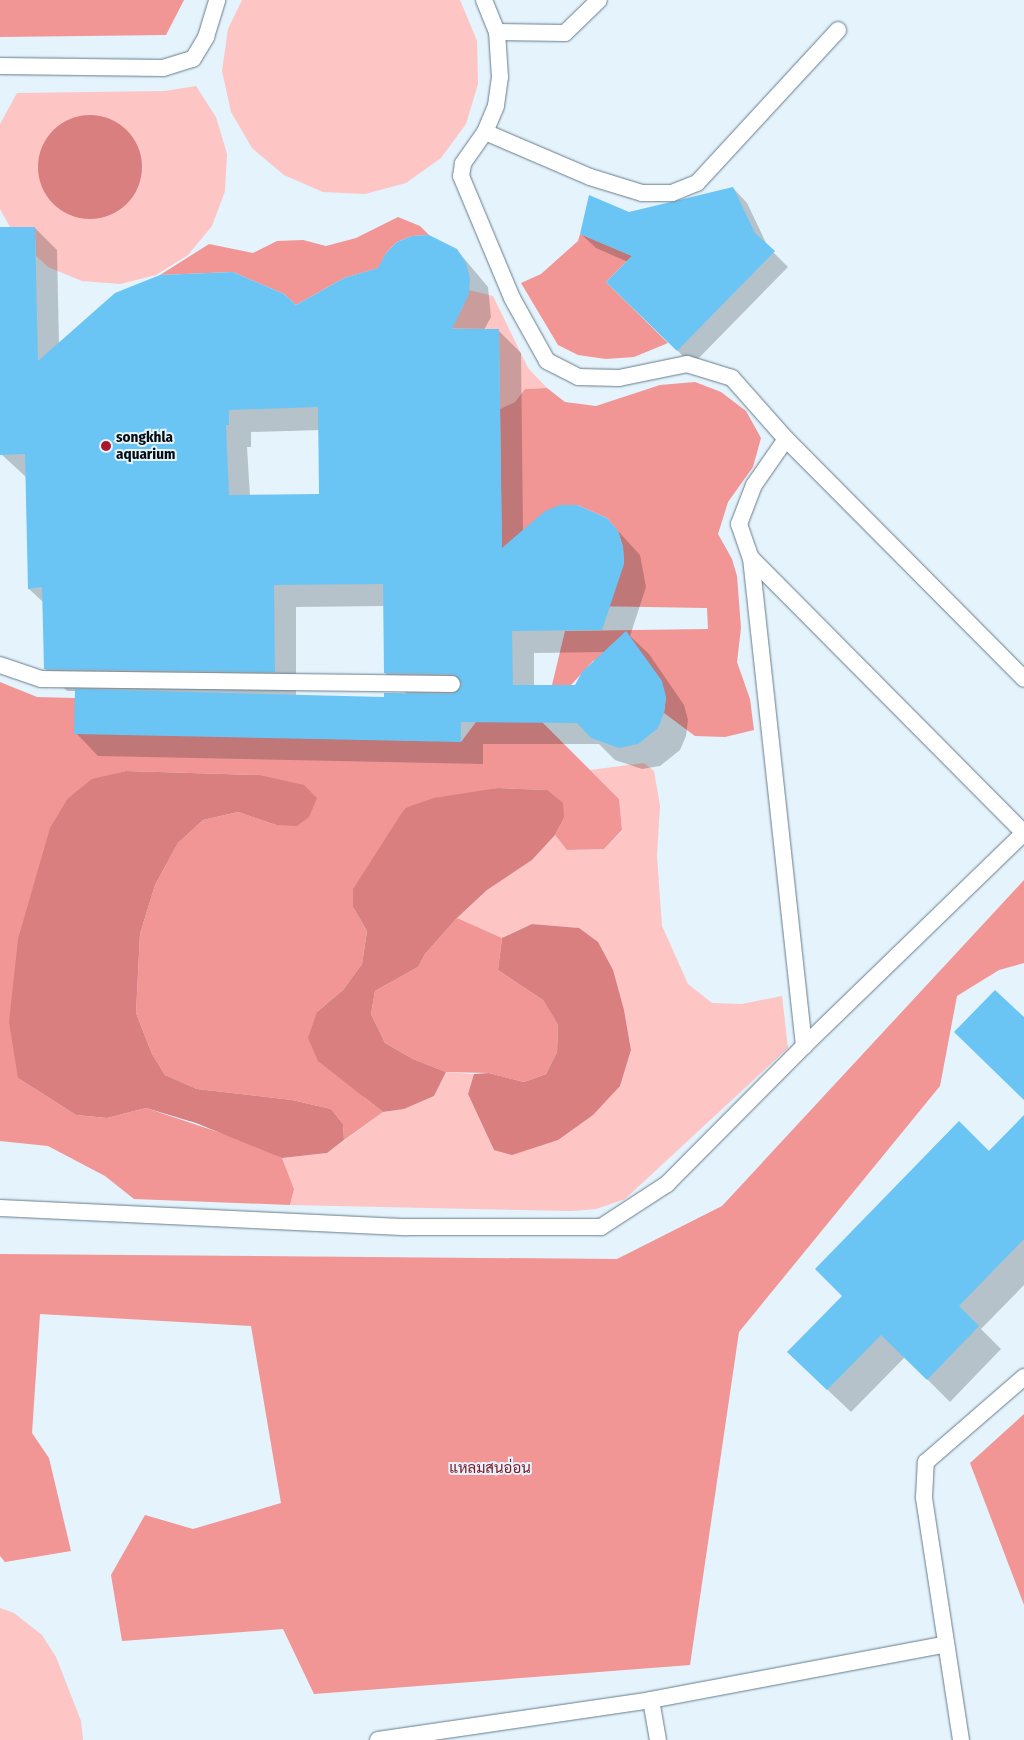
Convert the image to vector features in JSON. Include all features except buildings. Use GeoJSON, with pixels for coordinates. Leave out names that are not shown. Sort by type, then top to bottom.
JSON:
{"type":"FeatureCollection","features":[{"type":"Feature","properties":{"kind":"lane"},"geometry":{"type":"LineString","coordinates":[[0,66],[163,68],[193,59],[206,37],[217,0]]}},
{"type":"Feature","properties":{"kind":"lane"},"geometry":{"type":"LineString","coordinates":[[484,0],[497,32],[500,77],[496,106],[485,132],[463,164],[461,176],[512,298],[547,361],[578,377],[619,378],[687,364],[732,378],[786,439],[1024,679]]}},
{"type":"Feature","properties":{"kind":"lane"},"geometry":{"type":"LineString","coordinates":[[497,32],[565,33],[599,0]]}},
{"type":"Feature","properties":{"kind":"lane"},"geometry":{"type":"LineString","coordinates":[[485,132],[599,180],[642,194],[672,193],[697,183],[838,30]]}},
{"type":"Feature","properties":{"kind":"lane"},"geometry":{"type":"LineString","coordinates":[[786,439],[754,485],[739,524],[751,558],[804,1046]]}},
{"type":"Feature","properties":{"kind":"lane"},"geometry":{"type":"LineString","coordinates":[[0,1208],[407,1227],[601,1227],[667,1184],[804,1046],[1024,833],[751,558]]}},
{"type":"Feature","properties":{"kind":"lane"},"geometry":{"type":"LineString","coordinates":[[0,665],[41,679],[452,684]]}},
{"type":"Feature","properties":{"kind":"lane"},"geometry":{"type":"LineString","coordinates":[[961,1740],[924,1497],[926,1462],[1024,1377]]}},
{"type":"Feature","properties":{"kind":"lane"},"geometry":{"type":"LineString","coordinates":[[378,1740],[651,1700],[946,1644]]}},
{"type":"Feature","properties":{"kind":"lane"},"geometry":{"type":"LineString","coordinates":[[651,1700],[658,1740]]}},
{"type":"Feature","properties":{"kind":"shaded area"},"geometry":{"type":"Polygon","coordinates":[[[242,0],[460,0],[477,41],[478,84],[466,124],[441,158],[406,183],[365,194],[323,192],[284,175],[252,148],[231,112],[222,71],[228,29],[242,0]]]}},
{"type":"Feature","properties":{"kind":"shaded area"},"geometry":{"type":"Polygon","coordinates":[[[196,86],[216,117],[227,154],[225,191],[212,226],[188,255],[156,275],[120,284],[82,281],[48,267],[36,256],[35,227],[10,227],[0,209],[0,124],[17,93],[165,91],[196,86]]]}},
{"type":"Feature","properties":{"kind":"shaded area"},"geometry":{"type":"Polygon","coordinates":[[[90,115],[110,119],[127,130],[138,147],[142,167],[138,187],[127,204],[110,215],[90,219],[70,215],[53,204],[42,187],[38,167],[42,147],[53,130],[70,119],[90,115]]]}},
{"type":"Feature","properties":{"kind":"shaded area"},"geometry":{"type":"Polygon","coordinates":[[[469,290],[493,296],[528,368],[547,388],[525,389],[515,402],[500,409],[499,329],[433,328],[451,320],[462,309],[469,290]]]}},
{"type":"Feature","properties":{"kind":"shaded area"},"geometry":{"type":"Polygon","coordinates":[[[644,763],[654,771],[660,806],[657,856],[662,926],[688,984],[712,1003],[742,1004],[782,996],[788,1048],[625,1199],[596,1209],[572,1211],[290,1205],[294,1189],[282,1158],[327,1153],[383,1112],[404,1109],[434,1096],[446,1072],[474,1074],[468,1094],[494,1150],[620,1086],[631,1050],[624,1010],[578,928],[532,924],[502,938],[457,918],[487,890],[532,860],[555,835],[567,850],[604,849],[622,831],[619,799],[590,770],[644,763]]]}},
{"type":"Feature","properties":{"kind":"shaded area"},"geometry":{"type":"Polygon","coordinates":[[[126,771],[259,775],[304,785],[317,798],[309,817],[297,826],[276,825],[238,812],[203,820],[178,843],[155,885],[140,934],[136,1013],[152,1054],[165,1075],[197,1089],[292,1100],[331,1109],[343,1124],[344,1140],[327,1153],[282,1158],[196,1123],[146,1108],[107,1118],[76,1115],[18,1078],[9,1022],[18,939],[50,828],[68,798],[92,779],[126,771]]]}},
{"type":"Feature","properties":{"kind":"shaded area"},"geometry":{"type":"Polygon","coordinates":[[[498,788],[547,790],[563,803],[564,818],[555,835],[532,860],[487,890],[457,918],[425,954],[418,967],[375,991],[371,1014],[385,1043],[413,1059],[446,1072],[434,1096],[404,1109],[383,1112],[318,1061],[308,1038],[317,1012],[343,990],[362,964],[367,931],[353,907],[353,889],[405,808],[434,798],[498,788]]]}},
{"type":"Feature","properties":{"kind":"shaded area"},"geometry":{"type":"Polygon","coordinates":[[[532,924],[579,928],[598,942],[613,970],[624,1010],[631,1050],[620,1086],[593,1115],[558,1140],[512,1155],[494,1150],[468,1094],[474,1074],[489,1073],[524,1082],[546,1074],[557,1052],[558,1025],[543,1000],[498,970],[502,938],[532,924]]]}},
{"type":"Feature","properties":{"kind":"shaded area"},"geometry":{"type":"Polygon","coordinates":[[[0,1608],[14,1613],[42,1635],[56,1657],[81,1721],[83,1740],[0,1740],[0,1608]]]}},
{"type":"Feature","properties":{"kind":"green space"},"geometry":{"type":"Polygon","coordinates":[[[0,0],[184,0],[166,35],[0,37],[0,0]]]}},
{"type":"Feature","properties":{"kind":"green space"},"geometry":{"type":"Polygon","coordinates":[[[398,217],[420,226],[429,235],[412,236],[397,242],[386,253],[379,268],[344,278],[296,305],[284,294],[233,272],[160,275],[209,244],[253,253],[277,241],[303,240],[326,246],[356,238],[398,217]]]}},
{"type":"Feature","properties":{"kind":"green space"},"geometry":{"type":"Polygon","coordinates":[[[580,234],[632,256],[606,282],[668,343],[634,357],[606,359],[578,355],[558,345],[521,283],[541,274],[578,241],[580,234]]]}},
{"type":"Feature","properties":{"kind":"green space"},"geometry":{"type":"Polygon","coordinates":[[[695,382],[721,392],[746,411],[761,438],[753,467],[728,502],[718,534],[732,559],[737,576],[741,628],[737,662],[750,699],[754,730],[725,737],[695,736],[664,713],[666,697],[608,655],[593,661],[571,685],[552,685],[565,631],[708,629],[707,608],[588,606],[624,564],[623,547],[618,531],[607,518],[577,505],[560,505],[502,562],[500,409],[515,402],[525,389],[547,388],[565,402],[596,406],[660,385],[695,382]]]}},
{"type":"Feature","properties":{"kind":"green space"},"geometry":{"type":"Polygon","coordinates":[[[0,682],[37,697],[75,698],[461,742],[476,722],[542,722],[619,799],[622,830],[604,849],[567,850],[555,835],[564,818],[546,790],[498,788],[405,808],[353,907],[367,931],[362,964],[343,990],[317,1012],[365,1098],[383,1112],[344,1140],[343,1124],[331,1109],[292,1100],[197,1089],[165,1075],[152,1054],[136,1013],[140,934],[155,885],[178,843],[203,820],[238,812],[276,825],[259,775],[126,771],[92,780],[68,798],[18,1078],[76,1115],[107,1118],[146,1108],[248,1142],[282,1158],[294,1189],[290,1205],[134,1199],[105,1176],[48,1146],[0,1141],[0,682]]]}},
{"type":"Feature","properties":{"kind":"green space","name":"แหลมสนอ่อน"},"geometry":{"type":"Polygon","coordinates":[[[1024,880],[1024,963],[999,970],[957,996],[940,1086],[739,1332],[690,1665],[314,1694],[283,1629],[122,1641],[111,1575],[145,1515],[193,1529],[281,1503],[251,1326],[40,1314],[32,1433],[49,1458],[71,1551],[5,1562],[0,1556],[0,1254],[617,1259],[722,1206],[1024,880]]]}},
{"type":"Feature","properties":{"kind":"green space"},"geometry":{"type":"Polygon","coordinates":[[[457,918],[502,938],[498,970],[543,1000],[558,1025],[557,1052],[546,1074],[524,1082],[489,1073],[446,1072],[413,1059],[385,1043],[371,1014],[375,991],[418,967],[425,954],[457,918]]]}},
{"type":"Feature","properties":{"kind":"green space"},"geometry":{"type":"Polygon","coordinates":[[[1024,1414],[1024,1605],[970,1463],[1024,1414]]]}},
{"type":"Feature","properties":{"kind":"place","name":"songkhla aquarium"},"geometry":{"type":"Point","coordinates":[106,446]}}]}
